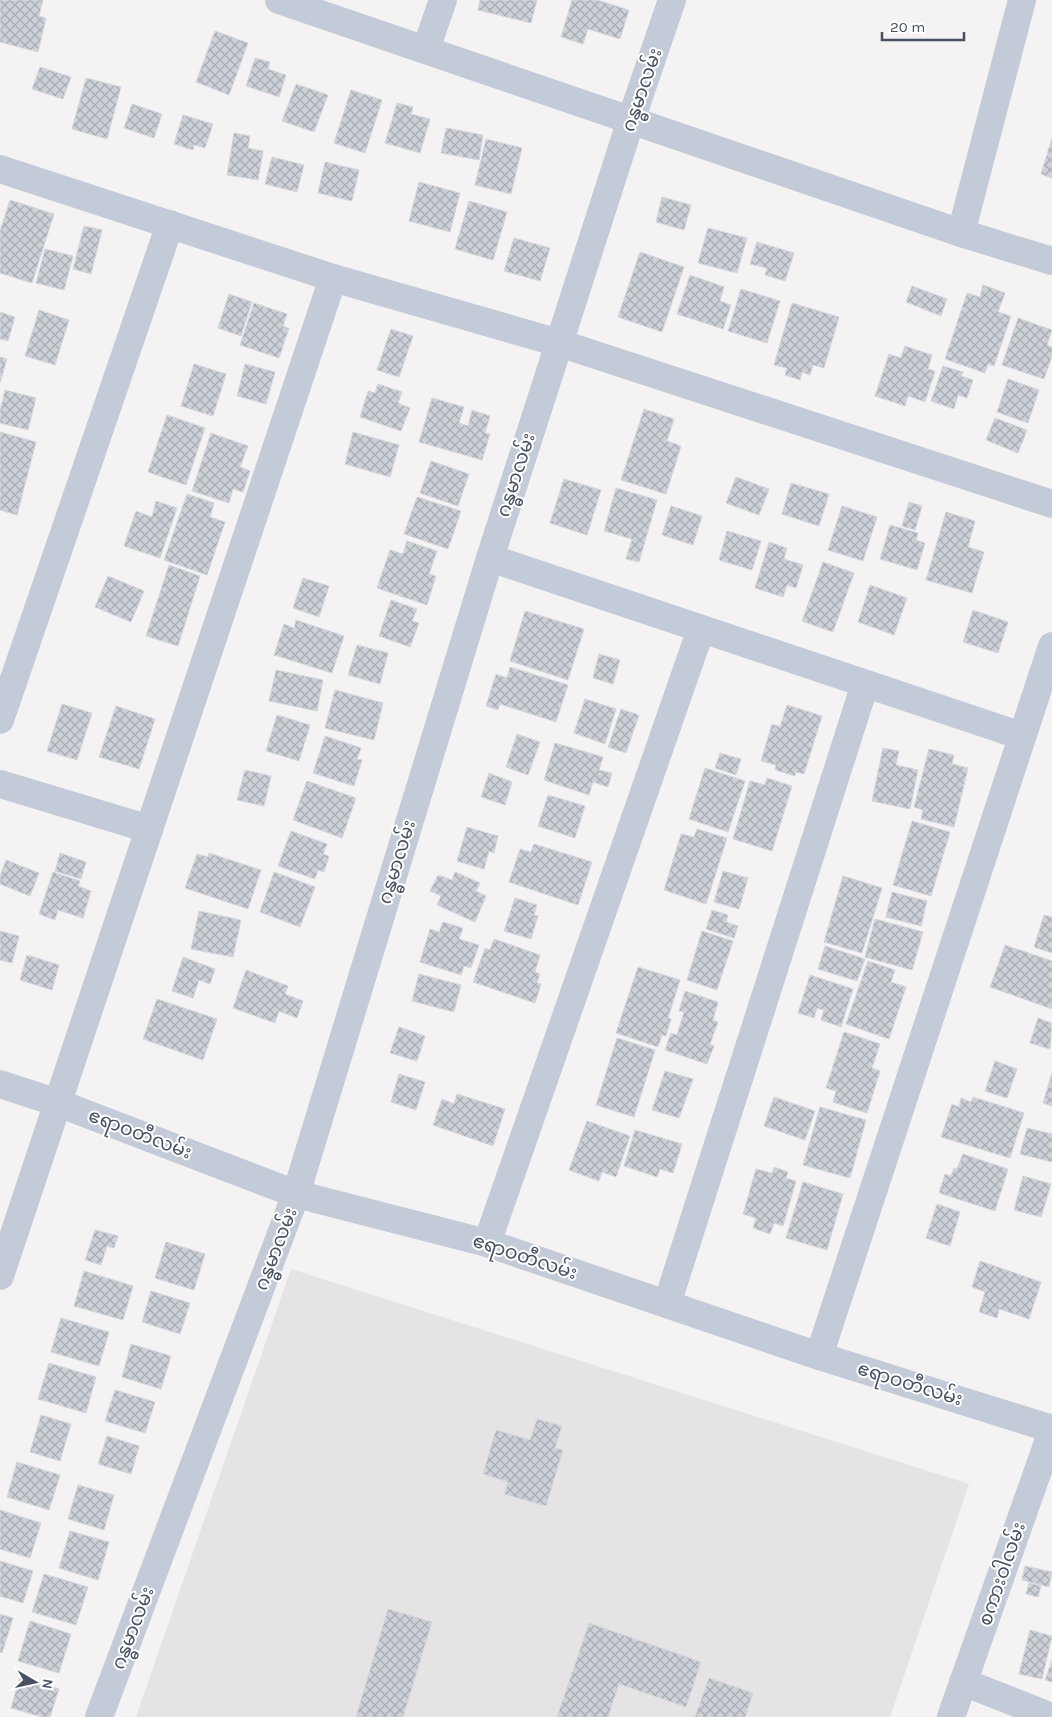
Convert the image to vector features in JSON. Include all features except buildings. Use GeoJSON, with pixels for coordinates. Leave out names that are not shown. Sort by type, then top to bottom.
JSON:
{"type":"FeatureCollection","features":[{"type":"Feature","properties":{"kind":"street"},"geometry":{"type":"LineString","coordinates":[[279,0],[961,232],[1052,261]]}},
{"type":"Feature","properties":{"kind":"street"},"geometry":{"type":"LineString","coordinates":[[426,49],[443,0]]}},
{"type":"Feature","properties":{"kind":"street","name":"ဂန္ဓမာလမ်း"},"geometry":{"type":"LineString","coordinates":[[99,1717],[296,1194],[490,558],[631,120],[672,0]]}},
{"type":"Feature","properties":{"kind":"street"},"geometry":{"type":"LineString","coordinates":[[961,232],[1022,0]]}},
{"type":"Feature","properties":{"kind":"street"},"geometry":{"type":"LineString","coordinates":[[0,169],[333,278],[559,343],[1052,504]]}},
{"type":"Feature","properties":{"kind":"street"},"geometry":{"type":"LineString","coordinates":[[0,720],[170,224]]}},
{"type":"Feature","properties":{"kind":"street"},"geometry":{"type":"LineString","coordinates":[[0,1276],[333,278]]}},
{"type":"Feature","properties":{"kind":"street"},"geometry":{"type":"LineString","coordinates":[[490,558],[1022,736]]}},
{"type":"Feature","properties":{"kind":"street"},"geometry":{"type":"LineString","coordinates":[[487,1243],[701,629]]}},
{"type":"Feature","properties":{"kind":"street"},"geometry":{"type":"LineString","coordinates":[[819,1356],[1052,646]]}},
{"type":"Feature","properties":{"kind":"street"},"geometry":{"type":"LineString","coordinates":[[667,1304],[865,684]]}},
{"type":"Feature","properties":{"kind":"street"},"geometry":{"type":"LineString","coordinates":[[0,784],[149,830]]}},
{"type":"Feature","properties":{"kind":"street","name":"ဧရာဝတီလမ်း"},"geometry":{"type":"LineString","coordinates":[[0,1084],[58,1103],[296,1194],[487,1243],[819,1356],[1052,1430]]}},
{"type":"Feature","properties":{"kind":"street","name":"စကားဝါလမ်း"},"geometry":{"type":"LineString","coordinates":[[951,1717],[1052,1430]]}},
{"type":"Feature","properties":{"kind":"street"},"geometry":{"type":"LineString","coordinates":[[963,1682],[1052,1717]]}},
{"type":"Feature","properties":{"kind":"shaded area"},"geometry":{"type":"Polygon","coordinates":[[[291,1269],[969,1484],[890,1717],[136,1717],[291,1269]]]}}]}
